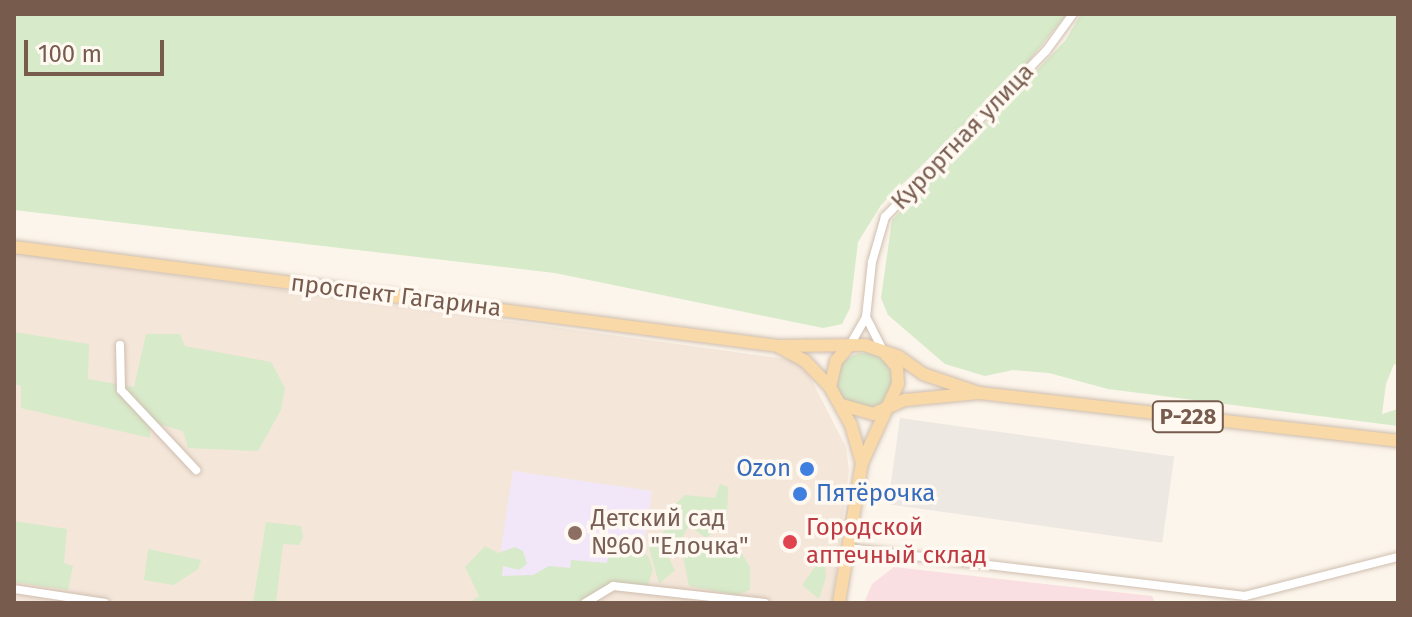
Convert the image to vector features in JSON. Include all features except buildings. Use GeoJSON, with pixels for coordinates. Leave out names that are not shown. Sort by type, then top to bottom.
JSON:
{"type":"FeatureCollection","features":[{"type":"Feature","properties":{"kind":"main road","name":"проспект Гагарина"},"geometry":{"type":"LineString","coordinates":[[14,247],[778,346],[850,345]]}},
{"type":"Feature","properties":{"kind":"main road","name":"Р-228"},"geometry":{"type":"LineString","coordinates":[[850,345],[882,349],[923,374],[979,393]]}},
{"type":"Feature","properties":{"kind":"main road"},"geometry":{"type":"LineString","coordinates":[[850,345],[836,361],[830,387],[842,405],[862,463]]}},
{"type":"Feature","properties":{"kind":"main road","name":"проспект Гагарина"},"geometry":{"type":"LineString","coordinates":[[778,346],[805,361],[830,387]]}},
{"type":"Feature","properties":{"kind":"main road"},"geometry":{"type":"LineString","coordinates":[[839,603],[862,463],[892,406],[899,376],[882,349]]}},
{"type":"Feature","properties":{"kind":"main road","name":"Р-228"},"geometry":{"type":"LineString","coordinates":[[842,405],[873,414],[926,396],[979,393],[1398,441]]}},
{"type":"Feature","properties":{"kind":"street","name":"Курортная улица"},"geometry":{"type":"LineString","coordinates":[[850,345],[866,317],[878,232],[894,204],[1046,51],[1073,14]]}},
{"type":"Feature","properties":{"kind":"street"},"geometry":{"type":"LineString","coordinates":[[866,317],[882,349]]}},
{"type":"Feature","properties":{"kind":"street"},"geometry":{"type":"LineString","coordinates":[[120,345],[117,377],[121,390],[196,470]]}},
{"type":"Feature","properties":{"kind":"street"},"geometry":{"type":"LineString","coordinates":[[848,548],[1245,596],[1398,557]]}},
{"type":"Feature","properties":{"kind":"street"},"geometry":{"type":"LineString","coordinates":[[585,603],[613,586],[765,603]]}},
{"type":"Feature","properties":{"kind":"street"},"geometry":{"type":"LineString","coordinates":[[14,589],[105,603]]}},
{"type":"Feature","properties":{"kind":"shaded area"},"geometry":{"type":"Polygon","coordinates":[[[14,253],[793,360],[808,373],[846,447],[849,470],[832,603],[14,603],[14,253]]]}},
{"type":"Feature","properties":{"kind":"shaded area"},"geometry":{"type":"Polygon","coordinates":[[[900,418],[1174,457],[1162,543],[888,504],[900,418]]]}},
{"type":"Feature","properties":{"kind":"shaded area","name":"Детский сад №60 \"Елочка\""},"geometry":{"type":"Polygon","coordinates":[[[513,471],[652,491],[639,579],[495,588],[513,471]]]}},
{"type":"Feature","properties":{"kind":"shaded area"},"geometry":{"type":"Polygon","coordinates":[[[894,567],[1152,596],[1155,603],[864,603],[872,584],[894,567]]]}},
{"type":"Feature","properties":{"kind":"green space"},"geometry":{"type":"Polygon","coordinates":[[[14,14],[1067,14],[1029,61],[881,205],[858,242],[850,308],[842,324],[823,328],[555,273],[14,210],[14,14]]]}},
{"type":"Feature","properties":{"kind":"green space"},"geometry":{"type":"Polygon","coordinates":[[[1081,14],[1398,14],[1398,366],[1394,364],[1386,384],[1382,414],[1398,409],[1398,426],[1108,389],[1049,373],[1013,370],[985,376],[945,364],[888,315],[881,298],[892,220],[1065,41],[1081,14]]]}},
{"type":"Feature","properties":{"kind":"green space"},"geometry":{"type":"Polygon","coordinates":[[[14,332],[89,344],[88,379],[134,387],[146,334],[180,334],[185,346],[271,362],[285,388],[281,410],[258,451],[188,448],[183,431],[150,422],[150,438],[21,408],[21,386],[14,384],[14,332]]]}},
{"type":"Feature","properties":{"kind":"green space"},"geometry":{"type":"Polygon","coordinates":[[[864,353],[884,361],[892,381],[884,401],[864,409],[844,401],[836,381],[844,361],[864,353]]]}},
{"type":"Feature","properties":{"kind":"green space"},"geometry":{"type":"Polygon","coordinates":[[[720,484],[728,487],[727,520],[706,538],[689,526],[669,558],[675,570],[659,584],[649,548],[667,528],[654,514],[668,511],[685,495],[715,498],[720,484]]]}},
{"type":"Feature","properties":{"kind":"green space"},"geometry":{"type":"Polygon","coordinates":[[[14,521],[67,529],[64,563],[73,566],[68,590],[14,582],[14,521]]]}},
{"type":"Feature","properties":{"kind":"green space"},"geometry":{"type":"Polygon","coordinates":[[[266,522],[301,526],[303,538],[299,545],[283,544],[276,603],[253,603],[266,522]]]}},
{"type":"Feature","properties":{"kind":"green space"},"geometry":{"type":"Polygon","coordinates":[[[618,539],[648,556],[653,569],[647,588],[612,584],[581,603],[469,603],[479,596],[465,567],[485,546],[498,553],[515,547],[523,551],[527,564],[519,570],[503,566],[502,576],[533,575],[549,566],[570,568],[571,560],[607,563],[611,542],[618,539]]]}},
{"type":"Feature","properties":{"kind":"green space"},"geometry":{"type":"Polygon","coordinates":[[[695,545],[725,557],[741,552],[750,567],[750,590],[737,595],[689,586],[682,552],[695,545]]]}},
{"type":"Feature","properties":{"kind":"green space"},"geometry":{"type":"Polygon","coordinates":[[[148,549],[201,560],[198,569],[174,585],[144,580],[148,549]]]}},
{"type":"Feature","properties":{"kind":"green space"},"geometry":{"type":"Polygon","coordinates":[[[818,563],[825,565],[826,577],[819,599],[802,585],[818,563]]]}},
{"type":"Feature","properties":{"kind":"place","name":"Ozon"},"geometry":{"type":"Point","coordinates":[807,469]}},
{"type":"Feature","properties":{"kind":"place","name":"Пятёрочка"},"geometry":{"type":"Point","coordinates":[800,494]}},
{"type":"Feature","properties":{"kind":"place","name":"Детский сад №60 \"Елочка\""},"geometry":{"type":"Point","coordinates":[575,533]}},
{"type":"Feature","properties":{"kind":"place","name":"Городской аптечный склад"},"geometry":{"type":"Point","coordinates":[790,542]}}]}
